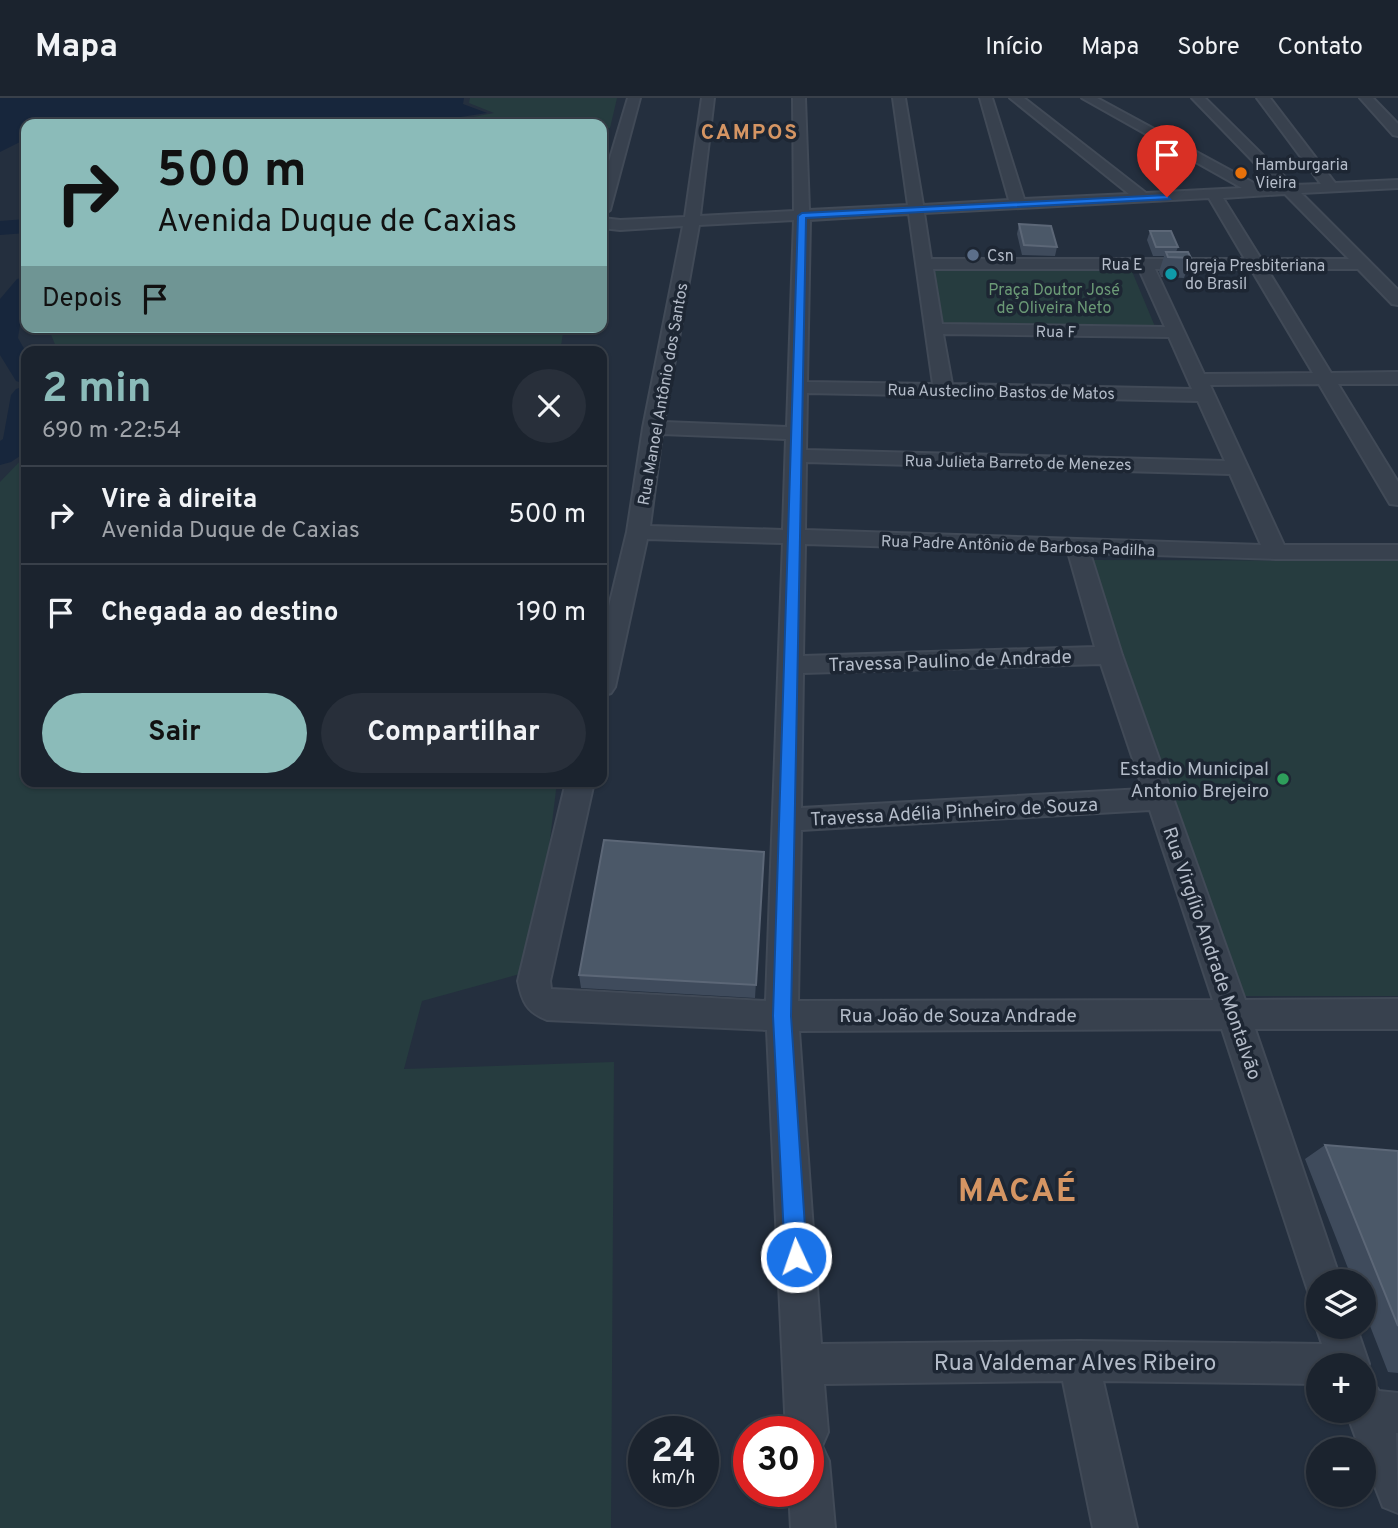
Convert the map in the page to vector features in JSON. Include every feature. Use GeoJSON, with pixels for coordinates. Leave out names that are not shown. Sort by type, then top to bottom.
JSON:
{"type":"FeatureCollection","features":[{"type":"Feature","properties":{"kind":"street"},"geometry":{"type":"LineString","coordinates":[[607,192],[634,98]]}},
{"type":"Feature","properties":{"kind":"street","name":"Rua Manoel Antônio dos Santos"},"geometry":{"type":"LineString","coordinates":[[607,665],[638,532],[653,428],[692,221],[708,98]]}},
{"type":"Feature","properties":{"kind":"street"},"geometry":{"type":"LineString","coordinates":[[799,98],[802,216],[782,1016],[806,1416]]}},
{"type":"Feature","properties":{"kind":"street"},"geometry":{"type":"LineString","coordinates":[[899,98],[936,329],[943,390]]}},
{"type":"Feature","properties":{"kind":"street"},"geometry":{"type":"LineString","coordinates":[[986,98],[1018,204]]}},
{"type":"Feature","properties":{"kind":"street"},"geometry":{"type":"LineString","coordinates":[[1016,98],[1143,198]]}},
{"type":"Feature","properties":{"kind":"street"},"geometry":{"type":"LineString","coordinates":[[1088,98],[1258,191],[1313,215]]}},
{"type":"Feature","properties":{"kind":"street"},"geometry":{"type":"LineString","coordinates":[[1198,98],[1398,300]]}},
{"type":"Feature","properties":{"kind":"street"},"geometry":{"type":"LineString","coordinates":[[1264,98],[1331,187]]}},
{"type":"Feature","properties":{"kind":"street"},"geometry":{"type":"LineString","coordinates":[[1366,98],[1398,132]]}},
{"type":"Feature","properties":{"kind":"street"},"geometry":{"type":"LineString","coordinates":[[607,223],[802,216],[1398,184]]}},
{"type":"Feature","properties":{"kind":"street"},"geometry":{"type":"LineString","coordinates":[[1213,195],[1398,499]]}},
{"type":"Feature","properties":{"kind":"street","name":"Rua E"},"geometry":{"type":"LineString","coordinates":[[925,264],[1362,264]]}},
{"type":"Feature","properties":{"kind":"street"},"geometry":{"type":"LineString","coordinates":[[1145,264],[1276,552]]}},
{"type":"Feature","properties":{"kind":"street","name":"Rua F"},"geometry":{"type":"LineString","coordinates":[[936,329],[1176,332]]}},
{"type":"Feature","properties":{"kind":"street","name":"Rua Austeclino Bastos de Matos"},"geometry":{"type":"LineString","coordinates":[[798,387],[943,390],[1201,388],[1398,378]]}},
{"type":"Feature","properties":{"kind":"street","name":"Rua Julieta Barreto de Menezes"},"geometry":{"type":"LineString","coordinates":[[653,428],[797,445],[1239,468]]}},
{"type":"Feature","properties":{"kind":"street","name":"Rua Padre Antônio de Barbosa Padilha"},"geometry":{"type":"LineString","coordinates":[[638,532],[1276,552],[1398,552]]}},
{"type":"Feature","properties":{"kind":"street","name":"Rua Virgílio Andrade Montalvão"},"geometry":{"type":"LineString","coordinates":[[1076,546],[1318,1269]]}},
{"type":"Feature","properties":{"kind":"street","name":"Travessa Paulino de Andrade"},"geometry":{"type":"LineString","coordinates":[[790,665],[1111,655]]}},
{"type":"Feature","properties":{"kind":"street","name":"Rua João de Souza Andrade"},"geometry":{"type":"LineString","coordinates":[[579,787],[534,981],[534,989],[540,1001],[556,1007],[782,1016],[1233,1012],[1398,1014]]}},
{"type":"Feature","properties":{"kind":"street","name":"Travessa Adélia Pinheiro de Souza"},"geometry":{"type":"LineString","coordinates":[[789,820],[1161,799]]}},
{"type":"Feature","properties":{"kind":"street"},"geometry":{"type":"LineString","coordinates":[[1079,1361],[1115,1528]]}},
{"type":"Feature","properties":{"kind":"street","name":"Rua Valdemar Alves Ribeiro"},"geometry":{"type":"LineString","coordinates":[[802,1364],[1079,1361],[1306,1364]]}},
{"type":"Feature","properties":{"kind":"street"},"geometry":{"type":"LineString","coordinates":[[1376,1408],[1398,1492]]}},
{"type":"Feature","properties":{"kind":"street"},"geometry":{"type":"LineString","coordinates":[[811,1507],[813,1528]]}},
{"type":"Feature","properties":{"kind":"green space"},"geometry":{"type":"Polygon","coordinates":[[[470,98],[617,98],[610,128],[607,128],[607,119],[463,119],[494,113],[469,103],[470,98]]]}},
{"type":"Feature","properties":{"kind":"green space","name":"Praça Doutor José de Oliveira Neto"},"geometry":{"type":"Polygon","coordinates":[[[932,269],[1131,269],[1156,329],[942,325],[932,269]]]}},
{"type":"Feature","properties":{"kind":"green space"},"geometry":{"type":"Polygon","coordinates":[[[50,333],[563,333],[561,346],[56,346],[50,333]]]}},
{"type":"Feature","properties":{"kind":"green space"},"geometry":{"type":"Polygon","coordinates":[[[21,460],[21,787],[556,787],[534,970],[422,1001],[404,1069],[614,1062],[611,1528],[0,1528],[0,482],[21,460]]]}},
{"type":"Feature","properties":{"kind":"green space","name":"Estadio Municipal Antonio Brejeiro"},"geometry":{"type":"Polygon","coordinates":[[[1090,560],[1398,561],[1398,996],[1244,996],[1090,560]]]}},
{"type":"Feature","properties":{"kind":"water"},"geometry":{"type":"Polygon","coordinates":[[[0,98],[464,98],[463,104],[487,113],[447,119],[21,119],[21,142],[0,152],[0,98]]]}},
{"type":"Feature","properties":{"kind":"building"},"geometry":{"type":"Polygon","coordinates":[[[1019,224],[1051,226],[1057,247],[1024,245],[1019,224]]]}},
{"type":"Feature","properties":{"kind":"building"},"geometry":{"type":"Polygon","coordinates":[[[1150,231],[1171,231],[1178,247],[1156,247],[1150,231]]]}},
{"type":"Feature","properties":{"kind":"building"},"geometry":{"type":"Polygon","coordinates":[[[1166,252],[1188,252],[1191,258],[1168,257],[1166,252]]]}},
{"type":"Feature","properties":{"kind":"building"},"geometry":{"type":"Polygon","coordinates":[[[604,840],[764,852],[756,985],[579,975],[604,840]]]}},
{"type":"Feature","properties":{"kind":"building"},"geometry":{"type":"Polygon","coordinates":[[[1325,1145],[1398,1151],[1398,1326],[1325,1145]]]}},
{"type":"Feature","properties":{"kind":"waterway"},"geometry":{"type":"LineString","coordinates":[[0,228],[21,226]]}},
{"type":"Feature","properties":{"kind":"waterway"},"geometry":{"type":"LineString","coordinates":[[21,291],[10,304],[4,338],[21,367]]}},
{"type":"Feature","properties":{"kind":"waterway"},"geometry":{"type":"LineString","coordinates":[[0,455],[18,443],[21,425]]}},
{"type":"Feature","properties":{"kind":"place","name":"Hamburgaria Vieira"},"geometry":{"type":"Point","coordinates":[1241,173]}},
{"type":"Feature","properties":{"kind":"place","name":"Csn"},"geometry":{"type":"Point","coordinates":[973,255]}},
{"type":"Feature","properties":{"kind":"place","name":"Igreja Presbiteriana do Brasil"},"geometry":{"type":"Point","coordinates":[1171,274]}},
{"type":"Feature","properties":{"kind":"place","name":"Estadio Municipal Antonio Brejeiro"},"geometry":{"type":"Point","coordinates":[1283,779]}},
{"type":"Feature","properties":{"kind":"district","name":"CAMPOS"},"geometry":{"type":"Point","coordinates":[750,132]}},
{"type":"Feature","properties":{"kind":"district","name":"MACAÉ"},"geometry":{"type":"Point","coordinates":[1018,1190]}},
{"type":"Feature","properties":{"kind":"route"},"geometry":{"type":"LineString","coordinates":[[796,1257],[782,1016],[802,216],[1167,197]]}}]}
